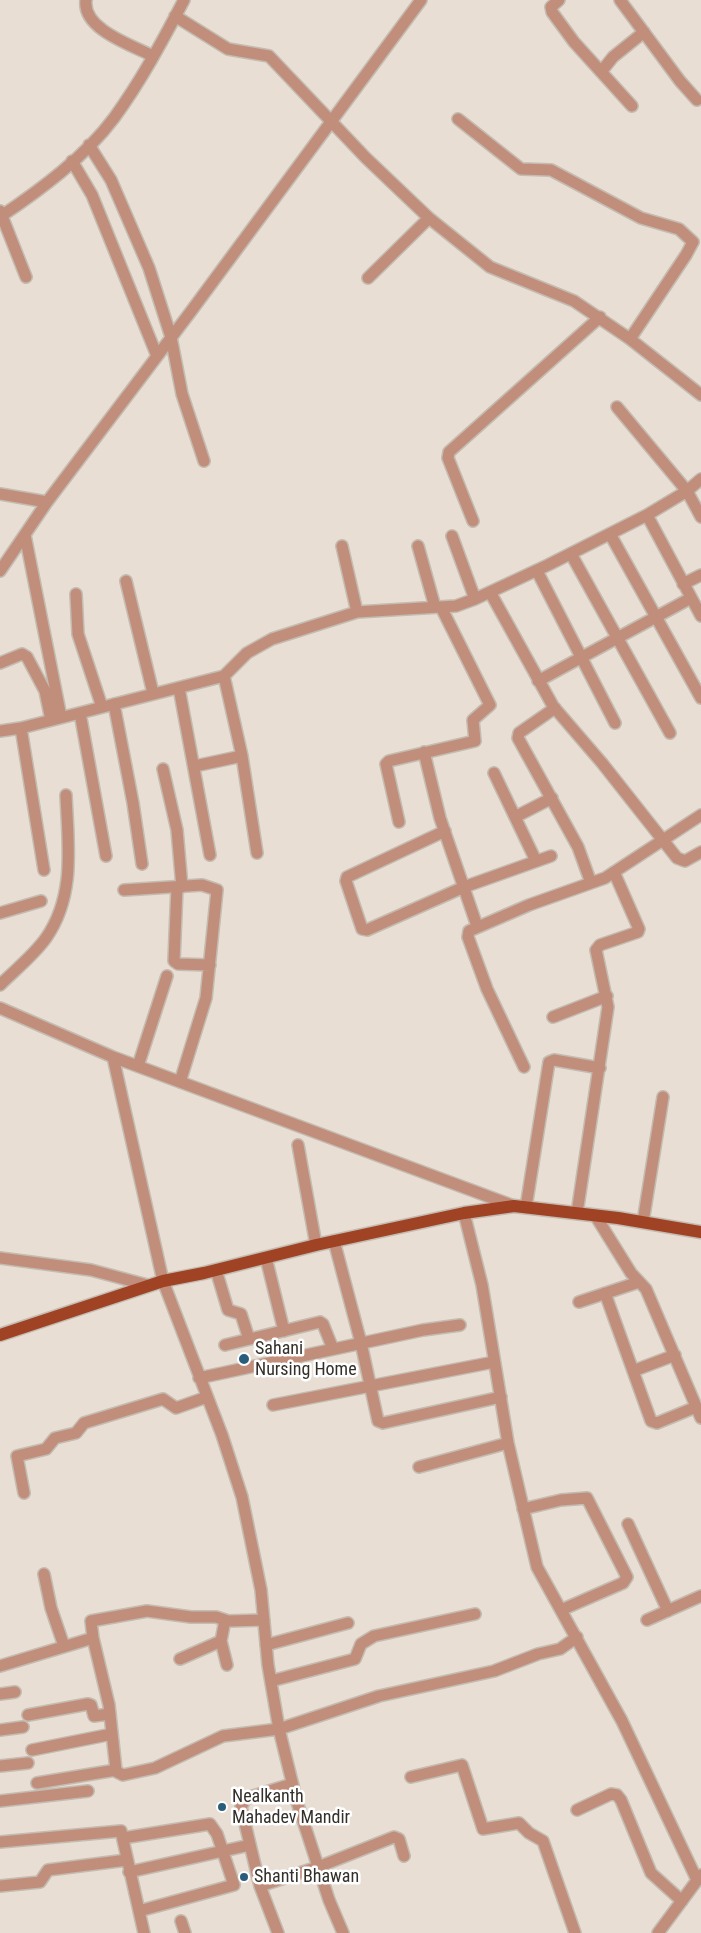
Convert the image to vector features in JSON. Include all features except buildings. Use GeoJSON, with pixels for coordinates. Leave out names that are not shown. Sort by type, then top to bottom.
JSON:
{"type":"FeatureCollection","features":[{"type":"Feature","properties":{"kind":"main road"},"geometry":{"type":"LineString","coordinates":[[0,1335],[163,1281],[266,1258],[316,1244],[464,1213],[520,1206],[577,1212],[701,1232]]}},
{"type":"Feature","properties":{"kind":"street"},"geometry":{"type":"LineString","coordinates":[[86,0],[86,11],[94,24],[153,56]]}},
{"type":"Feature","properties":{"kind":"street"},"geometry":{"type":"LineString","coordinates":[[26,276],[1,215],[72,161],[114,118],[153,56],[184,0]]}},
{"type":"Feature","properties":{"kind":"street"},"geometry":{"type":"LineString","coordinates":[[0,571],[47,502],[333,121],[420,0]]}},
{"type":"Feature","properties":{"kind":"street"},"geometry":{"type":"LineString","coordinates":[[559,0],[551,7],[552,12],[601,72],[632,106]]}},
{"type":"Feature","properties":{"kind":"street"},"geometry":{"type":"LineString","coordinates":[[620,0],[697,100]]}},
{"type":"Feature","properties":{"kind":"street"},"geometry":{"type":"LineString","coordinates":[[176,16],[228,50],[269,56],[333,121],[366,158],[429,218],[490,267],[574,301],[630,339],[701,395]]}},
{"type":"Feature","properties":{"kind":"street"},"geometry":{"type":"LineString","coordinates":[[601,72],[613,57],[644,32]]}},
{"type":"Feature","properties":{"kind":"street"},"geometry":{"type":"LineString","coordinates":[[458,119],[521,169],[551,170],[642,218],[681,230],[693,242],[630,339]]}},
{"type":"Feature","properties":{"kind":"street"},"geometry":{"type":"LineString","coordinates":[[89,145],[111,180],[149,268],[171,337],[182,394],[204,461]]}},
{"type":"Feature","properties":{"kind":"street"},"geometry":{"type":"LineString","coordinates":[[72,161],[90,190],[157,356]]}},
{"type":"Feature","properties":{"kind":"street"},"geometry":{"type":"LineString","coordinates":[[368,278],[429,218]]}},
{"type":"Feature","properties":{"kind":"street"},"geometry":{"type":"LineString","coordinates":[[473,521],[448,458],[449,452],[600,317]]}},
{"type":"Feature","properties":{"kind":"street"},"geometry":{"type":"LineString","coordinates":[[616,407],[687,491],[701,517]]}},
{"type":"Feature","properties":{"kind":"street"},"geometry":{"type":"LineString","coordinates":[[0,732],[224,676],[247,653],[272,639],[357,612],[456,606],[536,571],[647,515],[687,491],[701,478]]}},
{"type":"Feature","properties":{"kind":"street"},"geometry":{"type":"LineString","coordinates":[[0,494],[47,502]]}},
{"type":"Feature","properties":{"kind":"street"},"geometry":{"type":"LineString","coordinates":[[647,515],[701,616]]}},
{"type":"Feature","properties":{"kind":"street"},"geometry":{"type":"LineString","coordinates":[[25,534],[56,718]]}},
{"type":"Feature","properties":{"kind":"street"},"geometry":{"type":"LineString","coordinates":[[610,534],[658,616],[701,698]]}},
{"type":"Feature","properties":{"kind":"street"},"geometry":{"type":"LineString","coordinates":[[452,536],[475,599]]}},
{"type":"Feature","properties":{"kind":"street"},"geometry":{"type":"LineString","coordinates":[[342,546],[357,612]]}},
{"type":"Feature","properties":{"kind":"street"},"geometry":{"type":"LineString","coordinates":[[399,822],[386,764],[389,761],[474,741],[473,720],[490,705],[438,607],[418,546]]}},
{"type":"Feature","properties":{"kind":"street"},"geometry":{"type":"LineString","coordinates":[[571,554],[670,733]]}},
{"type":"Feature","properties":{"kind":"street"},"geometry":{"type":"LineString","coordinates":[[536,571],[615,723]]}},
{"type":"Feature","properties":{"kind":"street"},"geometry":{"type":"LineString","coordinates":[[683,584],[701,574]]}},
{"type":"Feature","properties":{"kind":"street"},"geometry":{"type":"LineString","coordinates":[[126,581],[153,693]]}},
{"type":"Feature","properties":{"kind":"street"},"geometry":{"type":"LineString","coordinates":[[490,592],[538,681],[555,708],[682,861],[701,852]]}},
{"type":"Feature","properties":{"kind":"street"},"geometry":{"type":"LineString","coordinates":[[76,594],[80,640],[102,707]]}},
{"type":"Feature","properties":{"kind":"street"},"geometry":{"type":"LineString","coordinates":[[538,681],[691,598]]}},
{"type":"Feature","properties":{"kind":"street"},"geometry":{"type":"LineString","coordinates":[[0,663],[22,654],[27,657],[45,690],[56,718]]}},
{"type":"Feature","properties":{"kind":"street"},"geometry":{"type":"LineString","coordinates":[[224,676],[242,756],[257,853]]}},
{"type":"Feature","properties":{"kind":"street"},"geometry":{"type":"LineString","coordinates":[[179,688],[210,855]]}},
{"type":"Feature","properties":{"kind":"street"},"geometry":{"type":"LineString","coordinates":[[114,704],[133,803],[142,864]]}},
{"type":"Feature","properties":{"kind":"street"},"geometry":{"type":"LineString","coordinates":[[555,708],[519,734],[518,738],[578,847],[591,883]]}},
{"type":"Feature","properties":{"kind":"street"},"geometry":{"type":"LineString","coordinates":[[80,713],[106,856]]}},
{"type":"Feature","properties":{"kind":"street"},"geometry":{"type":"LineString","coordinates":[[21,728],[44,870]]}},
{"type":"Feature","properties":{"kind":"street"},"geometry":{"type":"LineString","coordinates":[[424,752],[445,831],[477,926]]}},
{"type":"Feature","properties":{"kind":"street"},"geometry":{"type":"LineString","coordinates":[[195,766],[242,756]]}},
{"type":"Feature","properties":{"kind":"street"},"geometry":{"type":"LineString","coordinates":[[163,768],[177,830],[179,887],[174,961],[178,964],[210,965]]}},
{"type":"Feature","properties":{"kind":"street"},"geometry":{"type":"LineString","coordinates":[[494,773],[536,861]]}},
{"type":"Feature","properties":{"kind":"street"},"geometry":{"type":"LineString","coordinates":[[0,985],[45,940],[66,895],[69,874],[66,795]]}},
{"type":"Feature","properties":{"kind":"street"},"geometry":{"type":"LineString","coordinates":[[515,817],[552,798]]}},
{"type":"Feature","properties":{"kind":"street"},"geometry":{"type":"LineString","coordinates":[[524,1067],[487,989],[468,937],[469,931],[477,926],[591,883],[614,872],[701,815]]}},
{"type":"Feature","properties":{"kind":"street"},"geometry":{"type":"LineString","coordinates":[[445,831],[346,877],[362,929],[367,930],[464,887],[551,856]]}},
{"type":"Feature","properties":{"kind":"street"},"geometry":{"type":"LineString","coordinates":[[577,1212],[608,1019],[608,996],[596,948],[638,932],[639,927],[614,872]]}},
{"type":"Feature","properties":{"kind":"street"},"geometry":{"type":"LineString","coordinates":[[124,890],[202,885],[217,890],[206,998],[180,1082]]}},
{"type":"Feature","properties":{"kind":"street"},"geometry":{"type":"LineString","coordinates":[[0,914],[40,901]]}},
{"type":"Feature","properties":{"kind":"street"},"geometry":{"type":"LineString","coordinates":[[138,1066],[167,976]]}},
{"type":"Feature","properties":{"kind":"street"},"geometry":{"type":"LineString","coordinates":[[553,1017],[608,996]]}},
{"type":"Feature","properties":{"kind":"street"},"geometry":{"type":"LineString","coordinates":[[0,1008],[113,1057],[520,1206],[549,1062],[554,1060],[600,1068]]}},
{"type":"Feature","properties":{"kind":"street"},"geometry":{"type":"LineString","coordinates":[[113,1057],[163,1281],[222,1435],[242,1497],[261,1590],[270,1681],[279,1729],[292,1784],[318,1868],[343,1933]]}},
{"type":"Feature","properties":{"kind":"street"},"geometry":{"type":"LineString","coordinates":[[643,1222],[663,1097]]}},
{"type":"Feature","properties":{"kind":"street"},"geometry":{"type":"LineString","coordinates":[[298,1145],[316,1244]]}},
{"type":"Feature","properties":{"kind":"street"},"geometry":{"type":"LineString","coordinates":[[464,1213],[482,1285],[508,1443],[537,1568],[622,1721],[699,1878],[658,1933]]}},
{"type":"Feature","properties":{"kind":"street"},"geometry":{"type":"LineString","coordinates":[[595,1215],[631,1273],[646,1289],[701,1418]]}},
{"type":"Feature","properties":{"kind":"street"},"geometry":{"type":"LineString","coordinates":[[334,1241],[361,1343],[377,1420],[383,1423],[501,1397]]}},
{"type":"Feature","properties":{"kind":"street"},"geometry":{"type":"LineString","coordinates":[[0,1258],[91,1270],[147,1286]]}},
{"type":"Feature","properties":{"kind":"street"},"geometry":{"type":"LineString","coordinates":[[266,1258],[284,1331]]}},
{"type":"Feature","properties":{"kind":"street"},"geometry":{"type":"LineString","coordinates":[[216,1270],[228,1310],[241,1314],[249,1339]]}},
{"type":"Feature","properties":{"kind":"street"},"geometry":{"type":"LineString","coordinates":[[580,1302],[639,1282]]}},
{"type":"Feature","properties":{"kind":"street"},"geometry":{"type":"LineString","coordinates":[[605,1293],[652,1423],[657,1423],[696,1407]]}},
{"type":"Feature","properties":{"kind":"street"},"geometry":{"type":"LineString","coordinates":[[226,1345],[322,1323],[333,1349]]}},
{"type":"Feature","properties":{"kind":"street"},"geometry":{"type":"LineString","coordinates":[[199,1378],[361,1343],[460,1325]]}},
{"type":"Feature","properties":{"kind":"street"},"geometry":{"type":"LineString","coordinates":[[632,1371],[675,1354]]}},
{"type":"Feature","properties":{"kind":"street"},"geometry":{"type":"LineString","coordinates":[[273,1405],[494,1362]]}},
{"type":"Feature","properties":{"kind":"street"},"geometry":{"type":"LineString","coordinates":[[24,1493],[17,1456],[46,1449],[55,1438],[76,1432],[84,1422],[163,1400],[176,1408],[207,1397]]}},
{"type":"Feature","properties":{"kind":"street"},"geometry":{"type":"LineString","coordinates":[[419,1467],[508,1443]]}},
{"type":"Feature","properties":{"kind":"street"},"geometry":{"type":"LineString","coordinates":[[523,1509],[561,1500],[587,1498],[627,1577],[623,1583],[561,1610]]}},
{"type":"Feature","properties":{"kind":"street"},"geometry":{"type":"LineString","coordinates":[[628,1524],[668,1611]]}},
{"type":"Feature","properties":{"kind":"street"},"geometry":{"type":"LineString","coordinates":[[44,1574],[51,1608],[64,1646]]}},
{"type":"Feature","properties":{"kind":"street"},"geometry":{"type":"LineString","coordinates":[[647,1620],[701,1596]]}},
{"type":"Feature","properties":{"kind":"street"},"geometry":{"type":"LineString","coordinates":[[115,1771],[110,1714],[92,1638],[91,1621],[143,1612],[168,1613],[191,1617],[216,1617],[225,1620],[264,1620]]}},
{"type":"Feature","properties":{"kind":"street"},"geometry":{"type":"LineString","coordinates":[[270,1681],[355,1658],[361,1644],[374,1636],[475,1614]]}},
{"type":"Feature","properties":{"kind":"street"},"geometry":{"type":"LineString","coordinates":[[225,1620],[221,1641],[227,1665]]}},
{"type":"Feature","properties":{"kind":"street"},"geometry":{"type":"LineString","coordinates":[[266,1645],[348,1623]]}},
{"type":"Feature","properties":{"kind":"street"},"geometry":{"type":"LineString","coordinates":[[37,1783],[115,1771],[122,1775],[155,1768],[223,1736],[279,1729],[379,1696],[500,1669],[538,1654],[560,1649],[577,1637]]}},
{"type":"Feature","properties":{"kind":"street"},"geometry":{"type":"LineString","coordinates":[[0,1666],[92,1638]]}},
{"type":"Feature","properties":{"kind":"street"},"geometry":{"type":"LineString","coordinates":[[180,1659],[221,1641]]}},
{"type":"Feature","properties":{"kind":"street"},"geometry":{"type":"LineString","coordinates":[[0,1694],[15,1692]]}},
{"type":"Feature","properties":{"kind":"street"},"geometry":{"type":"LineString","coordinates":[[28,1714],[90,1704],[94,1716],[110,1714]]}},
{"type":"Feature","properties":{"kind":"street"},"geometry":{"type":"LineString","coordinates":[[0,1730],[23,1727]]}},
{"type":"Feature","properties":{"kind":"street"},"geometry":{"type":"LineString","coordinates":[[32,1750],[112,1734]]}},
{"type":"Feature","properties":{"kind":"street"},"geometry":{"type":"LineString","coordinates":[[0,1766],[28,1763]]}},
{"type":"Feature","properties":{"kind":"street"},"geometry":{"type":"LineString","coordinates":[[411,1777],[462,1765],[483,1829],[517,1822],[529,1833],[544,1842],[575,1933]]}},
{"type":"Feature","properties":{"kind":"street"},"geometry":{"type":"LineString","coordinates":[[278,1933],[260,1886],[241,1808],[245,1800],[292,1784]]}},
{"type":"Feature","properties":{"kind":"street"},"geometry":{"type":"LineString","coordinates":[[0,1801],[88,1791]]}},
{"type":"Feature","properties":{"kind":"street"},"geometry":{"type":"LineString","coordinates":[[577,1810],[611,1794],[617,1795],[621,1800],[649,1871],[682,1901]]}},
{"type":"Feature","properties":{"kind":"street"},"geometry":{"type":"LineString","coordinates":[[123,1838],[210,1824],[217,1834],[234,1885],[139,1911]]}},
{"type":"Feature","properties":{"kind":"street"},"geometry":{"type":"LineString","coordinates":[[0,1842],[121,1831],[144,1933]]}},
{"type":"Feature","properties":{"kind":"street"},"geometry":{"type":"LineString","coordinates":[[260,1886],[318,1868],[394,1837],[399,1839],[404,1856]]}},
{"type":"Feature","properties":{"kind":"street"},"geometry":{"type":"LineString","coordinates":[[0,1886],[40,1882],[48,1870],[128,1866],[223,1852],[250,1845]]}},
{"type":"Feature","properties":{"kind":"street"},"geometry":{"type":"LineString","coordinates":[[181,1921],[185,1933]]}},
{"type":"Feature","properties":{"kind":"place","name":"Sahani Nursing Home"},"geometry":{"type":"Point","coordinates":[244,1359]}},
{"type":"Feature","properties":{"kind":"place","name":"Nealkanth Mahadev Mandir"},"geometry":{"type":"Point","coordinates":[222,1807]}},
{"type":"Feature","properties":{"kind":"place","name":"Shanti Bhawan"},"geometry":{"type":"Point","coordinates":[244,1877]}}]}
